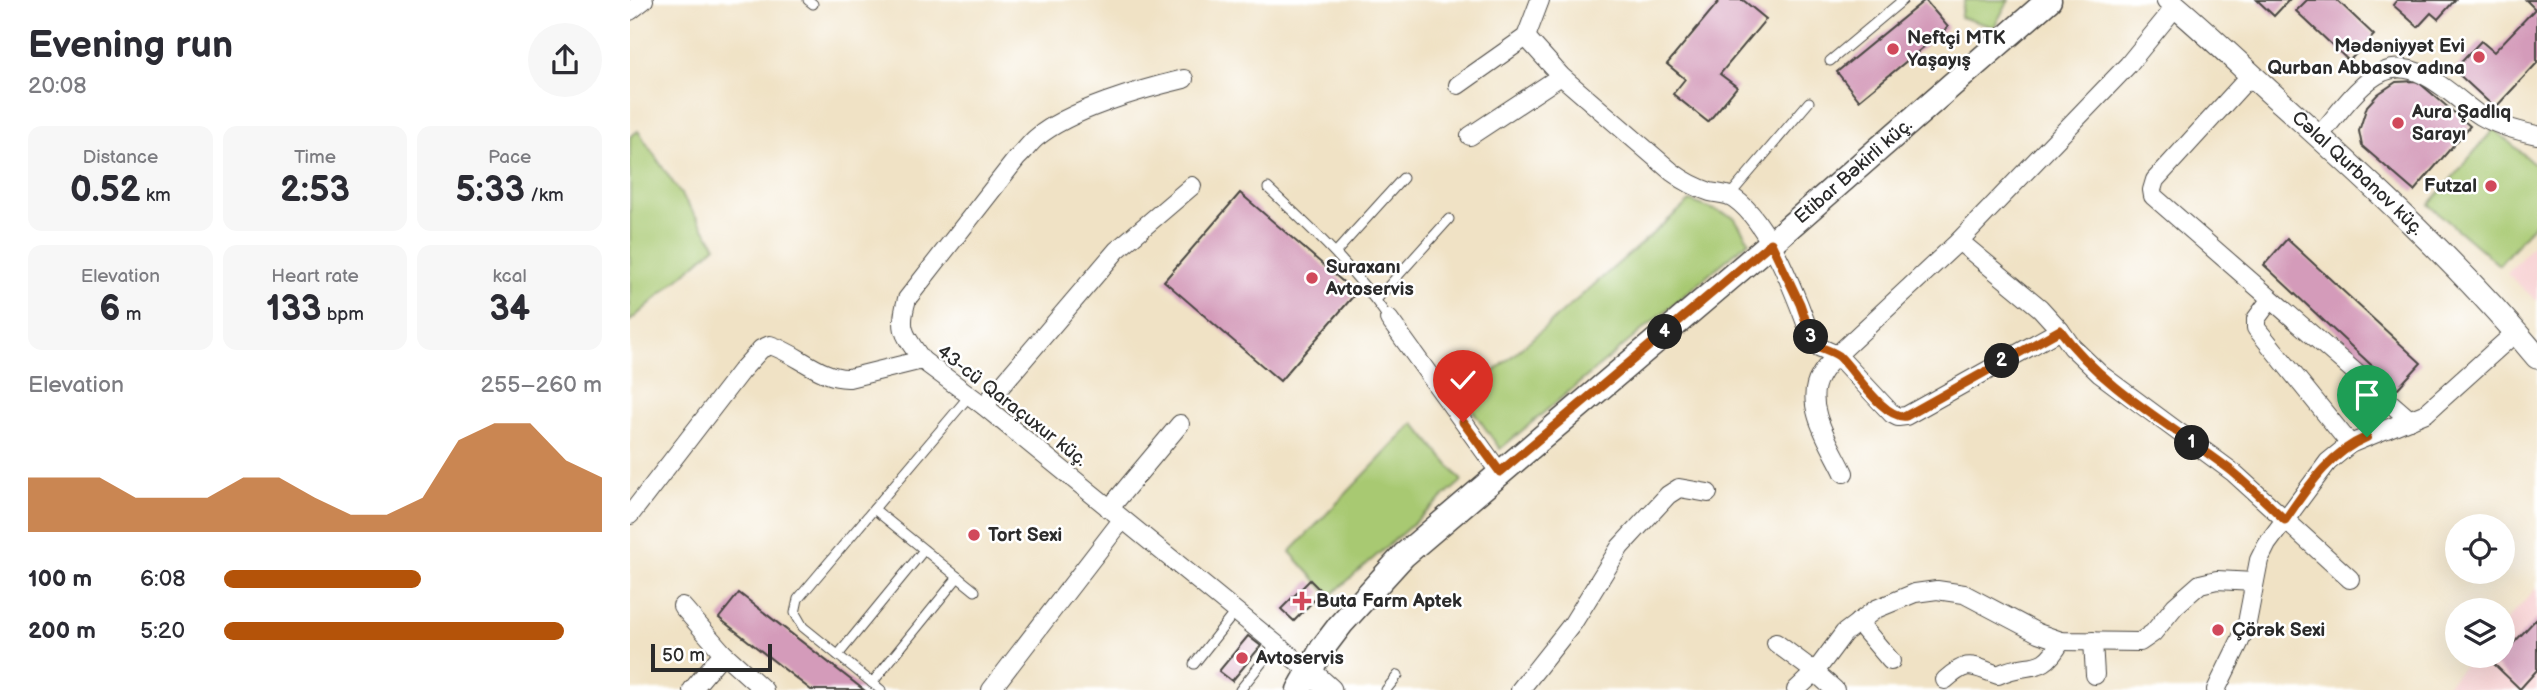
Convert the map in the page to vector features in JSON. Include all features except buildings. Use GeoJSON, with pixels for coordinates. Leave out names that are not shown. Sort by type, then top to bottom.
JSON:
{"type":"FeatureCollection","features":[{"type":"Feature","properties":{"kind":"main road","name":"Etibar Bəkirli küç."},"geometry":{"type":"LineString","coordinates":[[1304,681],[1341,624],[1369,590],[1404,555],[1771,243],[2049,0]]}},
{"type":"Feature","properties":{"kind":"street"},"geometry":{"type":"LineString","coordinates":[[630,11],[644,0]]}},
{"type":"Feature","properties":{"kind":"street"},"geometry":{"type":"LineString","coordinates":[[1458,85],[1526,37],[1541,1]]}},
{"type":"Feature","properties":{"kind":"street"},"geometry":{"type":"LineString","coordinates":[[1844,473],[1820,423],[1814,395],[1820,376],[1837,355],[1959,241],[2128,65],[2172,3]]}},
{"type":"Feature","properties":{"kind":"street","name":"Cəlal Qurbanov küç."},"geometry":{"type":"LineString","coordinates":[[2172,3],[2319,136],[2454,264],[2537,357]]}},
{"type":"Feature","properties":{"kind":"street"},"geometry":{"type":"LineString","coordinates":[[1526,37],[1561,76],[1689,185],[1712,193],[1730,195],[1746,207],[1771,243],[1800,304],[1814,345],[1837,355],[1892,414],[1898,417],[1906,416],[2060,330]]}},
{"type":"Feature","properties":{"kind":"street"},"geometry":{"type":"LineString","coordinates":[[2319,136],[2367,82],[2384,71],[2402,70],[2431,78],[2494,122],[2537,135]]}},
{"type":"Feature","properties":{"kind":"street"},"geometry":{"type":"LineString","coordinates":[[2250,75],[2155,180],[2153,196],[2410,420]]}},
{"type":"Feature","properties":{"kind":"street"},"geometry":{"type":"LineString","coordinates":[[1470,136],[1561,76]]}},
{"type":"Feature","properties":{"kind":"street"},"geometry":{"type":"LineString","coordinates":[[922,360],[906,336],[901,320],[907,299],[1017,158],[1037,138],[1062,121],[1143,89],[1184,79]]}},
{"type":"Feature","properties":{"kind":"street"},"geometry":{"type":"LineString","coordinates":[[977,401],[1117,250],[1192,186]]}},
{"type":"Feature","properties":{"kind":"street"},"geometry":{"type":"LineString","coordinates":[[1959,241],[2040,308],[2072,347],[2101,374],[2234,473],[2350,579]]}},
{"type":"Feature","properties":{"kind":"street"},"geometry":{"type":"LineString","coordinates":[[2270,300],[2256,319],[2256,328],[2350,444]]}},
{"type":"Feature","properties":{"kind":"street"},"geometry":{"type":"LineString","coordinates":[[1389,319],[1500,472]]}},
{"type":"Feature","properties":{"kind":"street"},"geometry":{"type":"LineString","coordinates":[[2216,690],[2241,641],[2259,560],[2328,462],[2350,444],[2426,413],[2516,332]]}},
{"type":"Feature","properties":{"kind":"street","name":"43-cü Qaraçuxur küç."},"geometry":{"type":"LineString","coordinates":[[630,515],[724,392],[761,349],[770,345],[783,349],[838,378],[849,378],[922,360],[977,401],[1276,645],[1304,681]]}},
{"type":"Feature","properties":{"kind":"street"},"geometry":{"type":"LineString","coordinates":[[991,690],[1180,424]]}},
{"type":"Feature","properties":{"kind":"street"},"geometry":{"type":"LineString","coordinates":[[1520,690],[1573,623],[1620,547],[1668,495],[1679,488],[1687,487],[1708,493]]}},
{"type":"Feature","properties":{"kind":"street"},"geometry":{"type":"LineString","coordinates":[[1796,690],[1815,672],[1844,633],[1876,609],[1915,593],[1937,590],[1975,598],[2038,634],[2060,641],[2140,642],[2153,633],[2175,606],[2200,584],[2217,580],[2254,582]]}},
{"type":"Feature","properties":{"kind":"street"},"geometry":{"type":"LineString","coordinates":[[682,606],[723,653],[764,690]]}},
{"type":"Feature","properties":{"kind":"street"},"geometry":{"type":"LineString","coordinates":[[1858,622],[1891,660]]}},
{"type":"Feature","properties":{"kind":"street"},"geometry":{"type":"LineString","coordinates":[[1945,680],[1961,666],[1968,665],[1996,683],[2012,668],[2037,667],[2046,662],[2060,641]]}},
{"type":"Feature","properties":{"kind":"street"},"geometry":{"type":"LineString","coordinates":[[2093,641],[2095,674]]}},
{"type":"Feature","properties":{"kind":"street"},"geometry":{"type":"LineString","coordinates":[[1776,643],[1835,690]]}},
{"type":"Feature","properties":{"kind":"street"},"geometry":{"type":"LineString","coordinates":[[692,690],[723,653]]}},
{"type":"Feature","properties":{"kind":"street"},"geometry":{"type":"LineString","coordinates":[[1304,681],[1330,690]]}},
{"type":"Feature","properties":{"kind":"lane"},"geometry":{"type":"LineString","coordinates":[[1830,61],[1903,0]]}},
{"type":"Feature","properties":{"kind":"lane"},"geometry":{"type":"LineString","coordinates":[[1730,195],[1809,102]]}},
{"type":"Feature","properties":{"kind":"lane"},"geometry":{"type":"LineString","coordinates":[[1336,252],[1403,178]]}},
{"type":"Feature","properties":{"kind":"lane"},"geometry":{"type":"LineString","coordinates":[[1268,188],[1336,252],[1389,319]]}},
{"type":"Feature","properties":{"kind":"lane"},"geometry":{"type":"LineString","coordinates":[[1376,300],[1449,219]]}},
{"type":"Feature","properties":{"kind":"lane"},"geometry":{"type":"LineString","coordinates":[[881,690],[803,627],[795,613],[798,599],[874,509],[977,401]]}},
{"type":"Feature","properties":{"kind":"lane"},"geometry":{"type":"LineString","coordinates":[[874,509],[975,591]]}},
{"type":"Feature","properties":{"kind":"lane"},"geometry":{"type":"LineString","coordinates":[[838,655],[924,550]]}},
{"type":"Feature","properties":{"kind":"lane"},"geometry":{"type":"LineString","coordinates":[[872,683],[958,577]]}},
{"type":"Feature","properties":{"kind":"lane"},"geometry":{"type":"LineString","coordinates":[[1194,664],[1235,611]]}},
{"type":"Feature","properties":{"kind":"lane"},"geometry":{"type":"LineString","coordinates":[[1240,690],[1276,645]]}},
{"type":"Feature","properties":{"kind":"lane"},"geometry":{"type":"LineString","coordinates":[[1386,690],[1398,676]]}},
{"type":"Feature","properties":{"kind":"shaded area"},"geometry":{"type":"Polygon","coordinates":[[[2537,240],[2537,301],[2507,274],[2537,240]]]}},
{"type":"Feature","properties":{"kind":"shaded area"},"geometry":{"type":"Polygon","coordinates":[[[2537,587],[2537,690],[2442,690],[2462,668],[2515,668],[2515,611],[2537,587]]]}},
{"type":"Feature","properties":{"kind":"green space"},"geometry":{"type":"Polygon","coordinates":[[[1965,0],[2009,0],[1994,27],[1960,17],[1965,0]]]}},
{"type":"Feature","properties":{"kind":"green space","name":"Futzal"},"geometry":{"type":"Polygon","coordinates":[[[2494,129],[2537,166],[2537,221],[2499,265],[2429,205],[2494,129]]]}},
{"type":"Feature","properties":{"kind":"green space"},"geometry":{"type":"Polygon","coordinates":[[[638,131],[716,246],[630,321],[630,137],[638,131]]]}},
{"type":"Feature","properties":{"kind":"green space"},"geometry":{"type":"Polygon","coordinates":[[[1690,201],[1734,217],[1749,241],[1500,449],[1464,398],[1690,201]]]}},
{"type":"Feature","properties":{"kind":"green space"},"geometry":{"type":"Polygon","coordinates":[[[1414,423],[1462,481],[1330,596],[1290,552],[1414,423]]]}},
{"type":"Feature","properties":{"kind":"place","name":"Neftçi MTK Yaşayış"},"geometry":{"type":"Point","coordinates":[1893,49]}},
{"type":"Feature","properties":{"kind":"place","name":"Mədəniyyət Evi Qurban Abbasov adına"},"geometry":{"type":"Point","coordinates":[2479,57]}},
{"type":"Feature","properties":{"kind":"place","name":"Aura Şadlıq Sarayı"},"geometry":{"type":"Point","coordinates":[2398,123]}},
{"type":"Feature","properties":{"kind":"place","name":"Futzal"},"geometry":{"type":"Point","coordinates":[2491,186]}},
{"type":"Feature","properties":{"kind":"place","name":"Suraxanı Avtoservis"},"geometry":{"type":"Point","coordinates":[1312,278]}},
{"type":"Feature","properties":{"kind":"place","name":"Tort Sexi"},"geometry":{"type":"Point","coordinates":[974,535]}},
{"type":"Feature","properties":{"kind":"place","name":"Buta Farm Aptek"},"geometry":{"type":"Point","coordinates":[1302,601]}},
{"type":"Feature","properties":{"kind":"place","name":"Çörək Sexi"},"geometry":{"type":"Point","coordinates":[2218,630]}},
{"type":"Feature","properties":{"kind":"place","name":"Avtoservis"},"geometry":{"type":"Point","coordinates":[1242,658]}},
{"type":"Feature","properties":{"kind":"route"},"geometry":{"type":"LineString","coordinates":[[1463,422],[1500,472],[1771,243],[1800,304],[1814,345],[1837,355],[1878,400],[1898,417],[1906,416],[2060,330],[2072,347],[2101,374],[2234,473],[2285,520],[2328,462],[2350,444],[2367,437]]}}]}
